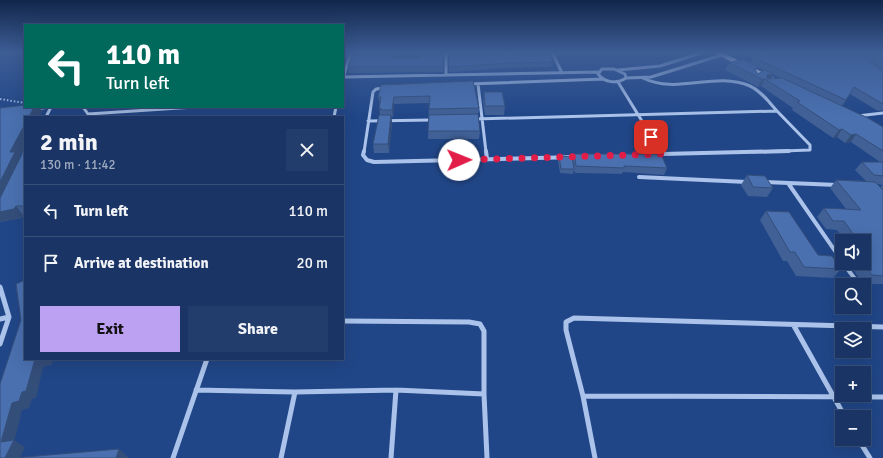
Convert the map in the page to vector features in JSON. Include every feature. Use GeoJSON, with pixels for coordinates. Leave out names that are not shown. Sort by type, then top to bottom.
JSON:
{"type":"FeatureCollection","features":[{"type":"Feature","properties":{"kind":"highway"},"geometry":{"type":"LineString","coordinates":[[761,73],[781,83]]}},
{"type":"Feature","properties":{"kind":"highway"},"geometry":{"type":"LineString","coordinates":[[850,116],[864,123]]}},
{"type":"Feature","properties":{"kind":"street"},"geometry":{"type":"LineString","coordinates":[[344,78],[540,73]]}},
{"type":"Feature","properties":{"kind":"street"},"geometry":{"type":"LineString","coordinates":[[598,73],[598,76],[603,79]]}},
{"type":"Feature","properties":{"kind":"street"},"geometry":{"type":"LineString","coordinates":[[624,73],[626,78]]}},
{"type":"Feature","properties":{"kind":"street"},"geometry":{"type":"LineString","coordinates":[[463,85],[603,79],[618,82],[626,78],[643,78],[659,73]]}},
{"type":"Feature","properties":{"kind":"street"},"geometry":{"type":"LineString","coordinates":[[643,78],[649,82],[665,85],[720,81],[740,83],[760,92],[810,145],[810,150],[649,155]]}},
{"type":"Feature","properties":{"kind":"street"},"geometry":{"type":"LineString","coordinates":[[618,82],[662,154]]}},
{"type":"Feature","properties":{"kind":"street"},"geometry":{"type":"LineString","coordinates":[[478,84],[487,159]]}},
{"type":"Feature","properties":{"kind":"street"},"geometry":{"type":"LineString","coordinates":[[393,87],[376,89],[373,92],[364,155],[367,160],[374,162],[580,157]]}},
{"type":"Feature","properties":{"kind":"street"},"geometry":{"type":"LineString","coordinates":[[28,110],[43,108]]}},
{"type":"Feature","properties":{"kind":"street"},"geometry":{"type":"LineString","coordinates":[[87,116],[183,108]]}},
{"type":"Feature","properties":{"kind":"street"},"geometry":{"type":"LineString","coordinates":[[467,119],[777,111]]}},
{"type":"Feature","properties":{"kind":"street"},"geometry":{"type":"LineString","coordinates":[[850,116],[883,113]]}},
{"type":"Feature","properties":{"kind":"street"},"geometry":{"type":"LineString","coordinates":[[368,121],[436,120]]}},
{"type":"Feature","properties":{"kind":"street"},"geometry":{"type":"LineString","coordinates":[[638,177],[749,182]]}},
{"type":"Feature","properties":{"kind":"street"},"geometry":{"type":"LineString","coordinates":[[757,182],[840,186]]}},
{"type":"Feature","properties":{"kind":"street"},"geometry":{"type":"LineString","coordinates":[[788,183],[835,251]]}},
{"type":"Feature","properties":{"kind":"street"},"geometry":{"type":"LineString","coordinates":[[0,287],[9,317],[0,344]]}},
{"type":"Feature","properties":{"kind":"street"},"geometry":{"type":"LineString","coordinates":[[0,319],[9,317]]}},
{"type":"Feature","properties":{"kind":"street"},"geometry":{"type":"LineString","coordinates":[[595,458],[583,396],[566,330],[566,322],[574,318],[794,326],[883,327]]}},
{"type":"Feature","properties":{"kind":"street"},"geometry":{"type":"LineString","coordinates":[[344,321],[469,322],[480,324],[484,331],[484,394],[487,458]]}},
{"type":"Feature","properties":{"kind":"street"},"geometry":{"type":"LineString","coordinates":[[794,326],[841,410]]}},
{"type":"Feature","properties":{"kind":"street"},"geometry":{"type":"LineString","coordinates":[[173,458],[207,360]]}},
{"type":"Feature","properties":{"kind":"street"},"geometry":{"type":"LineString","coordinates":[[196,390],[295,392],[396,390],[484,394]]}},
{"type":"Feature","properties":{"kind":"street"},"geometry":{"type":"LineString","coordinates":[[391,458],[396,390]]}},
{"type":"Feature","properties":{"kind":"street"},"geometry":{"type":"LineString","coordinates":[[281,458],[295,392]]}},
{"type":"Feature","properties":{"kind":"street"},"geometry":{"type":"LineString","coordinates":[[583,396],[883,397]]}},
{"type":"Feature","properties":{"kind":"street"},"geometry":{"type":"LineString","coordinates":[[862,446],[870,458]]}},
{"type":"Feature","properties":{"kind":"path"},"geometry":{"type":"LineString","coordinates":[[0,99],[24,103]]}},
{"type":"Feature","properties":{"kind":"building"},"geometry":{"type":"Polygon","coordinates":[[[750,73],[772,73],[774,74],[767,75],[767,79],[782,78],[868,118],[883,127],[883,151],[856,134],[851,135],[842,129],[839,130],[797,102],[800,101],[765,79],[750,73]]]}},
{"type":"Feature","properties":{"kind":"building"},"geometry":{"type":"Polygon","coordinates":[[[788,73],[883,73],[883,104],[854,87],[846,100],[788,73]]]}},
{"type":"Feature","properties":{"kind":"building"},"geometry":{"type":"Polygon","coordinates":[[[473,81],[479,108],[429,109],[430,96],[394,97],[392,110],[380,110],[381,108],[379,108],[381,97],[378,97],[381,85],[473,81]]]}},
{"type":"Feature","properties":{"kind":"building"},"geometry":{"type":"Polygon","coordinates":[[[484,92],[502,92],[505,106],[485,106],[484,92]]]}},
{"type":"Feature","properties":{"kind":"building"},"geometry":{"type":"Polygon","coordinates":[[[24,105],[24,108],[34,108],[30,116],[24,116],[24,126],[10,152],[15,152],[0,182],[0,108],[24,105]]]}},
{"type":"Feature","properties":{"kind":"building"},"geometry":{"type":"Polygon","coordinates":[[[478,114],[480,131],[428,131],[429,115],[478,114]]]}},
{"type":"Feature","properties":{"kind":"building"},"geometry":{"type":"Polygon","coordinates":[[[379,115],[391,115],[388,144],[373,144],[379,115]]]}},
{"type":"Feature","properties":{"kind":"building"},"geometry":{"type":"Polygon","coordinates":[[[24,150],[24,206],[16,206],[14,209],[0,212],[0,198],[22,154],[22,151],[24,150]]]}},
{"type":"Feature","properties":{"kind":"building"},"geometry":{"type":"Polygon","coordinates":[[[574,154],[661,154],[667,168],[576,166],[574,154]]]}},
{"type":"Feature","properties":{"kind":"building"},"geometry":{"type":"Polygon","coordinates":[[[559,156],[572,157],[574,169],[561,169],[559,156]]]}},
{"type":"Feature","properties":{"kind":"building"},"geometry":{"type":"Polygon","coordinates":[[[862,162],[883,162],[883,176],[874,175],[862,162]]]}},
{"type":"Feature","properties":{"kind":"building"},"geometry":{"type":"Polygon","coordinates":[[[747,175],[765,176],[773,188],[753,187],[747,175]]]}},
{"type":"Feature","properties":{"kind":"building"},"geometry":{"type":"Polygon","coordinates":[[[836,180],[875,182],[883,190],[883,276],[872,275],[868,270],[871,270],[871,234],[853,234],[844,221],[833,221],[824,208],[861,210],[836,180]]]}},
{"type":"Feature","properties":{"kind":"building"},"geometry":{"type":"Polygon","coordinates":[[[766,211],[789,212],[818,255],[832,256],[835,260],[835,269],[804,267],[795,252],[790,252],[766,211]]]}},
{"type":"Feature","properties":{"kind":"building"},"geometry":{"type":"Polygon","coordinates":[[[24,280],[24,360],[35,360],[26,391],[22,392],[19,401],[12,403],[1,442],[14,440],[5,458],[0,458],[0,384],[21,320],[16,284],[24,280]]]}},
{"type":"Feature","properties":{"kind":"building"},"geometry":{"type":"Polygon","coordinates":[[[119,449],[116,458],[14,458],[119,449]]]}},
{"type":"Feature","properties":{"kind":"route"},"geometry":{"type":"LineString","coordinates":[[459,160],[662,154],[651,137]]}}]}
